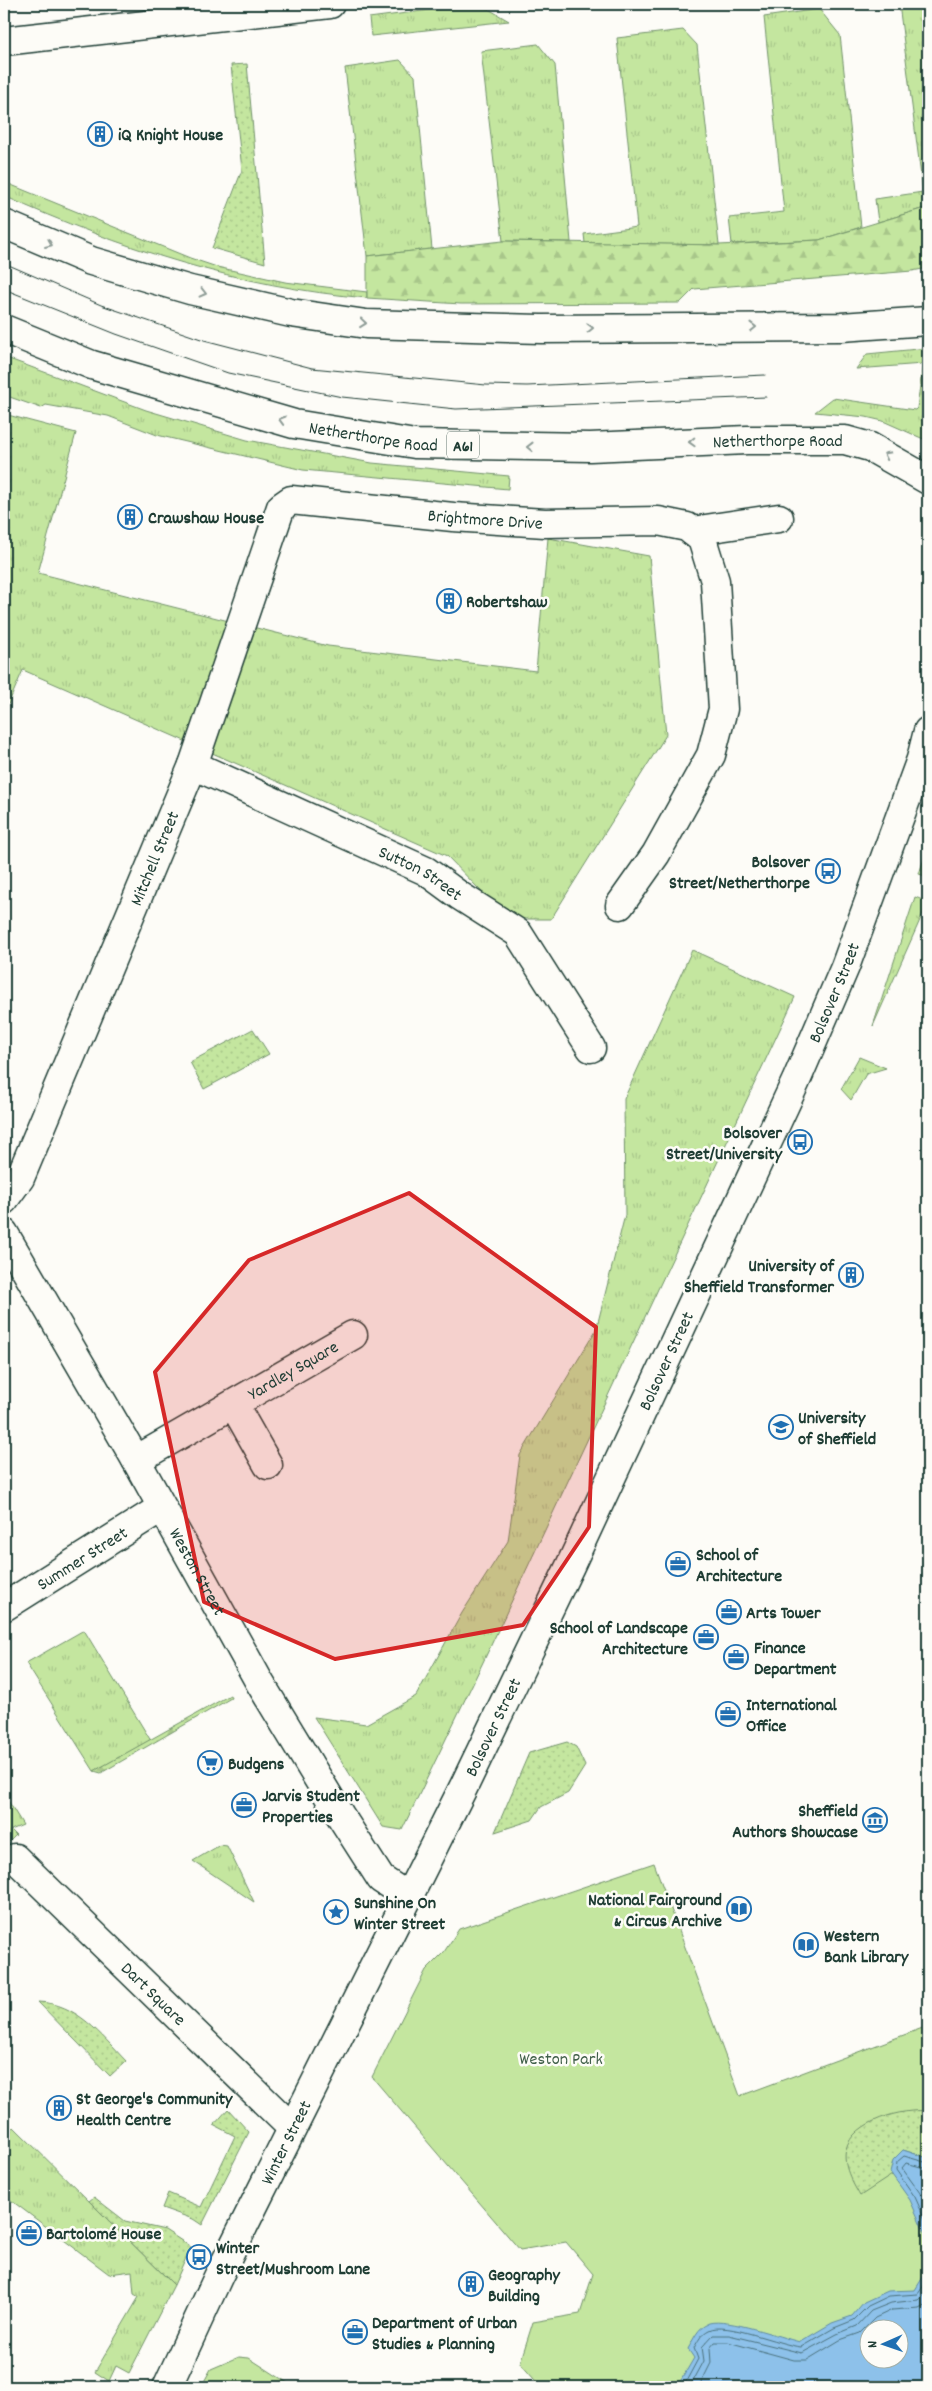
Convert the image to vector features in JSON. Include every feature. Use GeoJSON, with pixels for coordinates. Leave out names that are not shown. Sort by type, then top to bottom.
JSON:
{"type":"FeatureCollection","features":[{"type":"Feature","properties":{"kind":"main road"},"geometry":{"type":"LineString","coordinates":[[4,41],[233,9],[330,4]]}},
{"type":"Feature","properties":{"kind":"main road"},"geometry":{"type":"LineString","coordinates":[[4,224],[91,261],[190,290],[291,314],[366,324],[552,329],[841,327],[928,321]]}},
{"type":"Feature","properties":{"kind":"main road","name":"Netherthorpe Road"},"geometry":{"type":"LineString","coordinates":[[4,329],[92,365],[294,424],[414,444],[590,447],[747,440],[846,440],[870,447],[928,480]]}},
{"type":"Feature","properties":{"kind":"main road","name":"Brightmore Drive"},"geometry":{"type":"LineString","coordinates":[[280,507],[291,500],[453,517],[545,523],[658,521],[686,527],[692,531],[779,518]]}},
{"type":"Feature","properties":{"kind":"main road","name":"Mitchell Street"},"geometry":{"type":"LineString","coordinates":[[4,1200],[20,1178],[193,765],[280,507]]}},
{"type":"Feature","properties":{"kind":"main road"},"geometry":{"type":"LineString","coordinates":[[620,905],[656,854],[711,755],[723,709],[715,581],[702,539],[692,531]]}},
{"type":"Feature","properties":{"kind":"main road"},"geometry":{"type":"LineString","coordinates":[[925,753],[928,731]]}},
{"type":"Feature","properties":{"kind":"main road","name":"Bolsover Street"},"geometry":{"type":"LineString","coordinates":[[407,1896],[464,1786],[570,1566],[796,1081],[844,967],[925,753]]}},
{"type":"Feature","properties":{"kind":"main road","name":"Sutton Street"},"geometry":{"type":"LineString","coordinates":[[193,765],[426,871],[518,933],[591,1048]]}},
{"type":"Feature","properties":{"kind":"main road","name":"Weston Street"},"geometry":{"type":"LineString","coordinates":[[4,1234],[136,1460],[260,1683],[340,1816],[381,1879],[407,1896]]}},
{"type":"Feature","properties":{"kind":"main road","name":"Yardley Square"},"geometry":{"type":"LineString","coordinates":[[136,1460],[353,1335]]}},
{"type":"Feature","properties":{"kind":"main road","name":"Yardley Square"},"geometry":{"type":"LineString","coordinates":[[234,1405],[268,1465]]}},
{"type":"Feature","properties":{"kind":"main road","name":"Summer Street"},"geometry":{"type":"LineString","coordinates":[[4,1607],[161,1508]]}},
{"type":"Feature","properties":{"kind":"main road","name":"Dart Square"},"geometry":{"type":"LineString","coordinates":[[15,1858],[292,2128]]}},
{"type":"Feature","properties":{"kind":"main road","name":"Winter Street"},"geometry":{"type":"LineString","coordinates":[[167,2387],[219,2275],[407,1896]]}},
{"type":"Feature","properties":{"kind":"highlighted area"},"geometry":{"type":"Polygon","coordinates":[[[409,1193],[596,1327],[589,1527],[523,1625],[335,1659],[204,1602],[155,1372],[249,1260],[409,1193]]]}},
{"type":"Feature","properties":{"kind":"green space"},"geometry":{"type":"Polygon","coordinates":[[[899,4],[928,4],[928,207],[878,222],[875,199],[923,192],[899,4]]]}},
{"type":"Feature","properties":{"kind":"green space"},"geometry":{"type":"Polygon","coordinates":[[[468,5],[485,7],[509,21],[371,36],[369,18],[468,5]]]}},
{"type":"Feature","properties":{"kind":"green space"},"geometry":{"type":"Polygon","coordinates":[[[819,9],[840,35],[861,227],[819,240],[732,244],[729,218],[784,212],[764,17],[819,9]]]}},
{"type":"Feature","properties":{"kind":"green space"},"geometry":{"type":"Polygon","coordinates":[[[683,30],[697,45],[719,245],[585,243],[584,234],[637,227],[617,38],[683,30]]]}},
{"type":"Feature","properties":{"kind":"green space"},"geometry":{"type":"Polygon","coordinates":[[[538,44],[555,65],[571,242],[503,241],[481,51],[538,44]]]}},
{"type":"Feature","properties":{"kind":"green space"},"geometry":{"type":"Polygon","coordinates":[[[400,60],[415,76],[432,249],[367,256],[345,68],[400,60]]]}},
{"type":"Feature","properties":{"kind":"green space"},"geometry":{"type":"Polygon","coordinates":[[[247,64],[265,263],[212,248],[242,170],[231,65],[247,64]]]}},
{"type":"Feature","properties":{"kind":"green space"},"geometry":{"type":"Polygon","coordinates":[[[4,182],[190,258],[217,267],[285,282],[367,292],[367,298],[319,293],[226,275],[136,248],[48,215],[4,196],[4,182]]]}},
{"type":"Feature","properties":{"kind":"green space"},"geometry":{"type":"Polygon","coordinates":[[[928,207],[928,268],[912,271],[694,289],[680,303],[461,304],[367,298],[367,256],[503,241],[719,245],[819,240],[928,207]]]}},
{"type":"Feature","properties":{"kind":"green space"},"geometry":{"type":"Polygon","coordinates":[[[928,348],[928,441],[883,421],[866,417],[815,412],[833,398],[915,410],[917,408],[923,364],[856,369],[867,354],[928,348]]]}},
{"type":"Feature","properties":{"kind":"green space"},"geometry":{"type":"Polygon","coordinates":[[[4,357],[146,410],[247,440],[372,463],[509,476],[508,489],[303,470],[157,435],[108,416],[46,405],[41,408],[4,395],[4,357]]]}},
{"type":"Feature","properties":{"kind":"green space"},"geometry":{"type":"Polygon","coordinates":[[[4,414],[76,433],[38,573],[328,646],[536,671],[548,538],[649,556],[666,735],[551,919],[508,919],[447,856],[23,670],[4,714],[4,414]]]}},
{"type":"Feature","properties":{"kind":"green space"},"geometry":{"type":"Polygon","coordinates":[[[928,846],[928,877],[919,874],[928,846]]]}},
{"type":"Feature","properties":{"kind":"green space"},"geometry":{"type":"Polygon","coordinates":[[[915,897],[928,902],[873,1026],[915,897]]]}},
{"type":"Feature","properties":{"kind":"green space"},"geometry":{"type":"Polygon","coordinates":[[[692,950],[795,997],[485,1658],[402,1830],[383,1827],[314,1717],[366,1724],[416,1696],[462,1613],[508,1541],[520,1455],[596,1330],[625,1215],[624,1099],[692,950]]]}},
{"type":"Feature","properties":{"kind":"green space"},"geometry":{"type":"Polygon","coordinates":[[[253,1029],[269,1054],[204,1089],[190,1062],[253,1029]]]}},
{"type":"Feature","properties":{"kind":"green space"},"geometry":{"type":"Polygon","coordinates":[[[859,1057],[886,1068],[866,1074],[851,1100],[841,1089],[859,1057]]]}},
{"type":"Feature","properties":{"kind":"green space"},"geometry":{"type":"Polygon","coordinates":[[[84,1630],[151,1741],[94,1771],[26,1663],[84,1630]]]}},
{"type":"Feature","properties":{"kind":"green space"},"geometry":{"type":"Polygon","coordinates":[[[230,1695],[231,1698],[101,1773],[94,1771],[230,1695]]]}},
{"type":"Feature","properties":{"kind":"green space"},"geometry":{"type":"Polygon","coordinates":[[[567,1742],[576,1747],[585,1766],[568,1793],[541,1807],[532,1820],[495,1832],[529,1753],[567,1742]]]}},
{"type":"Feature","properties":{"kind":"green space"},"geometry":{"type":"Polygon","coordinates":[[[4,1794],[23,1825],[11,1830],[16,1835],[4,1847],[4,1794]]]}},
{"type":"Feature","properties":{"kind":"green space"},"geometry":{"type":"Polygon","coordinates":[[[220,1845],[227,1846],[254,1902],[193,1861],[220,1845]]]}},
{"type":"Feature","properties":{"kind":"green space","name":"Weston Park"},"geometry":{"type":"Polygon","coordinates":[[[654,1863],[740,2096],[928,2026],[928,2387],[541,2387],[520,2363],[533,2322],[580,2314],[593,2274],[566,2242],[520,2250],[372,2077],[426,1970],[444,1952],[459,1929],[654,1863]]]}},
{"type":"Feature","properties":{"kind":"green space"},"geometry":{"type":"Polygon","coordinates":[[[38,2002],[65,2008],[76,2014],[97,2031],[126,2061],[110,2076],[38,2002]]]}},
{"type":"Feature","properties":{"kind":"green space"},"geometry":{"type":"Polygon","coordinates":[[[228,2109],[249,2132],[202,2225],[193,2219],[162,2208],[168,2193],[201,2207],[235,2136],[214,2125],[228,2109]]]}},
{"type":"Feature","properties":{"kind":"green space"},"geometry":{"type":"Polygon","coordinates":[[[928,2111],[928,2158],[903,2150],[892,2175],[860,2196],[845,2161],[846,2149],[851,2139],[858,2131],[880,2118],[906,2112],[928,2111]]]}},
{"type":"Feature","properties":{"kind":"green space"},"geometry":{"type":"Polygon","coordinates":[[[14,2127],[174,2285],[129,2373],[116,2366],[109,2381],[95,2372],[139,2297],[134,2294],[132,2271],[109,2274],[4,2195],[4,2140],[14,2127]]]}},
{"type":"Feature","properties":{"kind":"green space"},"geometry":{"type":"Polygon","coordinates":[[[94,2197],[125,2221],[165,2230],[191,2247],[174,2285],[89,2201],[94,2197]]]}},
{"type":"Feature","properties":{"kind":"green space"},"geometry":{"type":"Polygon","coordinates":[[[239,2357],[249,2358],[294,2387],[201,2387],[211,2369],[239,2357]]]}},
{"type":"Feature","properties":{"kind":"water"},"geometry":{"type":"Polygon","coordinates":[[[903,2150],[928,2158],[928,2240],[910,2200],[890,2172],[893,2160],[903,2150]]]}},
{"type":"Feature","properties":{"kind":"water"},"geometry":{"type":"Polygon","coordinates":[[[928,2269],[928,2387],[677,2387],[694,2358],[688,2349],[699,2331],[709,2323],[718,2322],[741,2325],[800,2342],[832,2323],[852,2316],[864,2302],[888,2291],[915,2290],[928,2269]]]}},
{"type":"Feature","properties":{"kind":"tram line"},"geometry":{"type":"LineString","coordinates":[[4,263],[101,305],[204,340],[312,368],[486,385],[527,386],[765,375]]}},
{"type":"Feature","properties":{"kind":"tram line"},"geometry":{"type":"LineString","coordinates":[[4,289],[116,334],[228,373],[342,397],[456,409],[766,397]]}},
{"type":"Feature","properties":{"kind":"place","name":"iQ Knight House"},"geometry":{"type":"Point","coordinates":[100,134]}},
{"type":"Feature","properties":{"kind":"place","name":"Crawshaw House"},"geometry":{"type":"Point","coordinates":[130,517]}},
{"type":"Feature","properties":{"kind":"place","name":"Robertshaw"},"geometry":{"type":"Point","coordinates":[449,601]}},
{"type":"Feature","properties":{"kind":"place","name":"Bolsover Street/Netherthorpe"},"geometry":{"type":"Point","coordinates":[828,871]}},
{"type":"Feature","properties":{"kind":"place","name":"Bolsover Street/University"},"geometry":{"type":"Point","coordinates":[800,1142]}},
{"type":"Feature","properties":{"kind":"place","name":"University of Sheffield Transformer"},"geometry":{"type":"Point","coordinates":[851,1275]}},
{"type":"Feature","properties":{"kind":"place","name":"University of Sheffield"},"geometry":{"type":"Point","coordinates":[781,1427]}},
{"type":"Feature","properties":{"kind":"place","name":"School of Architecture"},"geometry":{"type":"Point","coordinates":[678,1564]}},
{"type":"Feature","properties":{"kind":"place","name":"Arts Tower"},"geometry":{"type":"Point","coordinates":[729,1612]}},
{"type":"Feature","properties":{"kind":"place","name":"School of Landscape Architecture"},"geometry":{"type":"Point","coordinates":[706,1637]}},
{"type":"Feature","properties":{"kind":"place","name":"Finance Department"},"geometry":{"type":"Point","coordinates":[736,1657]}},
{"type":"Feature","properties":{"kind":"place","name":"International Office"},"geometry":{"type":"Point","coordinates":[728,1714]}},
{"type":"Feature","properties":{"kind":"place","name":"Budgens"},"geometry":{"type":"Point","coordinates":[210,1763]}},
{"type":"Feature","properties":{"kind":"place","name":"Jarvis Student Properties"},"geometry":{"type":"Point","coordinates":[244,1805]}},
{"type":"Feature","properties":{"kind":"place","name":"Sheffield Authors Showcase"},"geometry":{"type":"Point","coordinates":[875,1820]}},
{"type":"Feature","properties":{"kind":"place","name":"National Fairground & Circus Archive"},"geometry":{"type":"Point","coordinates":[739,1909]}},
{"type":"Feature","properties":{"kind":"place","name":"Sunshine On Winter Street"},"geometry":{"type":"Point","coordinates":[336,1912]}},
{"type":"Feature","properties":{"kind":"place","name":"Western Bank Library"},"geometry":{"type":"Point","coordinates":[806,1945]}},
{"type":"Feature","properties":{"kind":"place","name":"St George's Community Health Centre"},"geometry":{"type":"Point","coordinates":[59,2108]}},
{"type":"Feature","properties":{"kind":"place","name":"Bartolomé House"},"geometry":{"type":"Point","coordinates":[29,2233]}},
{"type":"Feature","properties":{"kind":"place","name":"Winter Street/Mushroom Lane"},"geometry":{"type":"Point","coordinates":[199,2257]}},
{"type":"Feature","properties":{"kind":"place","name":"Geography Building"},"geometry":{"type":"Point","coordinates":[471,2284]}},
{"type":"Feature","properties":{"kind":"place","name":"Department of Urban Studies & Planning"},"geometry":{"type":"Point","coordinates":[355,2332]}}]}
